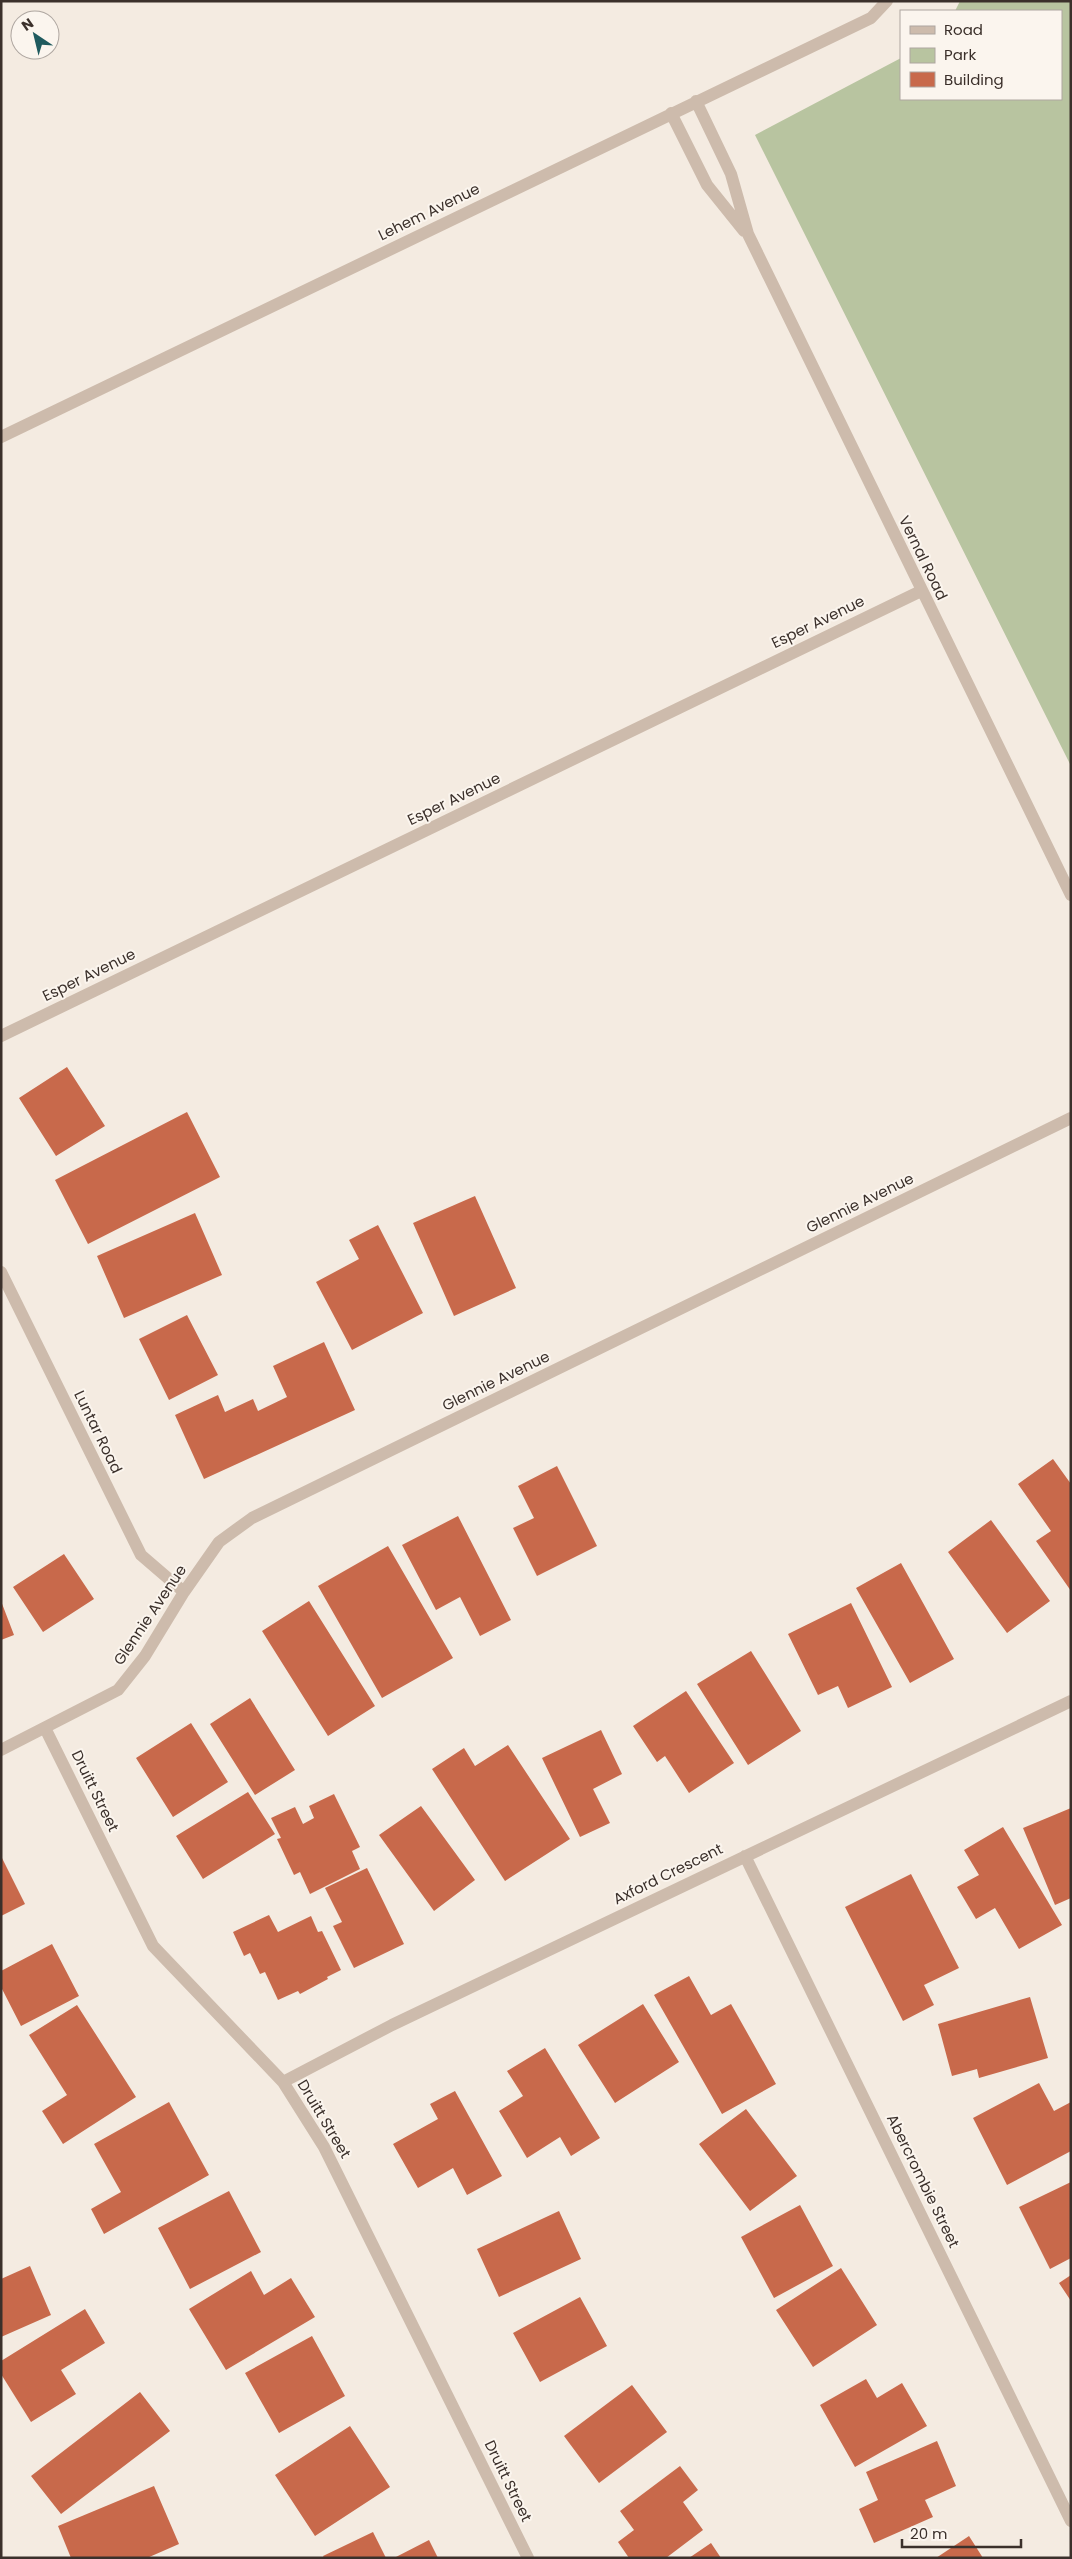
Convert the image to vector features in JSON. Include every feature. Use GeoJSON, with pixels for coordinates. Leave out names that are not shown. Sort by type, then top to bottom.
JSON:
{"type":"FeatureCollection","features":[{"type":"Feature","properties":{"kind":"street","name":"Lehem Avenue"},"geometry":{"type":"LineString","coordinates":[[1,437],[871,18],[886,1]]}},
{"type":"Feature","properties":{"kind":"street","name":"Vernal Road"},"geometry":{"type":"LineString","coordinates":[[696,101],[731,174],[748,234],[920,591],[1071,896]]}},
{"type":"Feature","properties":{"kind":"street","name":"Vernal Road"},"geometry":{"type":"LineString","coordinates":[[671,113],[706,185],[748,234]]}},
{"type":"Feature","properties":{"kind":"street","name":"Esper Avenue"},"geometry":{"type":"LineString","coordinates":[[1,1036],[920,591]]}},
{"type":"Feature","properties":{"kind":"street","name":"Glennie Avenue"},"geometry":{"type":"LineString","coordinates":[[1,1750],[118,1690],[145,1656],[184,1592],[219,1542],[252,1518],[1071,1118]]}},
{"type":"Feature","properties":{"kind":"street","name":"Luntar Road"},"geometry":{"type":"LineString","coordinates":[[1,1272],[141,1556],[184,1592]]}},
{"type":"Feature","properties":{"kind":"street","name":"Axford Crescent"},"geometry":{"type":"LineString","coordinates":[[282,2082],[376,2033],[1071,1701]]}},
{"type":"Feature","properties":{"kind":"street","name":"Druitt Street"},"geometry":{"type":"LineString","coordinates":[[45,1728],[153,1946],[282,2082],[324,2147],[528,2558]]}},
{"type":"Feature","properties":{"kind":"street","name":"Abercrombie Street"},"geometry":{"type":"LineString","coordinates":[[745,1856],[1071,2521]]}},
{"type":"Feature","properties":{"kind":"green space"},"geometry":{"type":"Polygon","coordinates":[[[960,1],[1071,1],[1071,766],[755,135],[900,59],[900,100],[1062,100],[1062,10],[956,10],[960,1]]]}},
{"type":"Feature","properties":{"kind":"building"},"geometry":{"type":"Polygon","coordinates":[[[67,1067],[105,1126],[56,1156],[19,1098],[67,1067]]]}},
{"type":"Feature","properties":{"kind":"building"},"geometry":{"type":"Polygon","coordinates":[[[187,1112],[220,1177],[88,1244],[55,1180],[187,1112]]]}},
{"type":"Feature","properties":{"kind":"building"},"geometry":{"type":"Polygon","coordinates":[[[475,1196],[516,1288],[454,1316],[413,1223],[475,1196]]]}},
{"type":"Feature","properties":{"kind":"building"},"geometry":{"type":"Polygon","coordinates":[[[195,1213],[222,1275],[124,1318],[97,1256],[195,1213]]]}},
{"type":"Feature","properties":{"kind":"building"},"geometry":{"type":"Polygon","coordinates":[[[378,1225],[423,1313],[352,1350],[316,1282],[359,1259],[349,1240],[378,1225]]]}},
{"type":"Feature","properties":{"kind":"building"},"geometry":{"type":"Polygon","coordinates":[[[187,1315],[218,1375],[169,1400],[139,1339],[187,1315]]]}},
{"type":"Feature","properties":{"kind":"building"},"geometry":{"type":"Polygon","coordinates":[[[324,1342],[355,1410],[204,1479],[175,1415],[218,1395],[225,1412],[253,1399],[258,1411],[287,1397],[273,1366],[324,1342]]]}},
{"type":"Feature","properties":{"kind":"building"},"geometry":{"type":"Polygon","coordinates":[[[1053,1459],[1071,1484],[1071,1591],[1036,1541],[1051,1531],[1018,1484],[1053,1459]]]}},
{"type":"Feature","properties":{"kind":"building"},"geometry":{"type":"Polygon","coordinates":[[[557,1466],[597,1546],[537,1576],[513,1528],[534,1518],[518,1486],[557,1466]]]}},
{"type":"Feature","properties":{"kind":"building"},"geometry":{"type":"Polygon","coordinates":[[[458,1516],[511,1620],[480,1636],[460,1597],[436,1610],[402,1545],[458,1516]]]}},
{"type":"Feature","properties":{"kind":"building"},"geometry":{"type":"Polygon","coordinates":[[[991,1520],[1050,1601],[1007,1633],[948,1552],[991,1520]]]}},
{"type":"Feature","properties":{"kind":"building"},"geometry":{"type":"Polygon","coordinates":[[[388,1546],[453,1658],[382,1698],[318,1586],[388,1546]]]}},
{"type":"Feature","properties":{"kind":"building"},"geometry":{"type":"Polygon","coordinates":[[[64,1554],[94,1599],[43,1632],[13,1587],[64,1554]]]}},
{"type":"Feature","properties":{"kind":"building"},"geometry":{"type":"Polygon","coordinates":[[[901,1563],[954,1659],[910,1683],[856,1588],[901,1563]]]}},
{"type":"Feature","properties":{"kind":"building"},"geometry":{"type":"Polygon","coordinates":[[[1,1601],[14,1635],[1,1640],[1,1601]]]}},
{"type":"Feature","properties":{"kind":"building"},"geometry":{"type":"Polygon","coordinates":[[[309,1601],[375,1706],[328,1736],[262,1631],[309,1601]]]}},
{"type":"Feature","properties":{"kind":"building"},"geometry":{"type":"Polygon","coordinates":[[[851,1603],[892,1687],[848,1708],[838,1686],[818,1695],[788,1634],[851,1603]]]}},
{"type":"Feature","properties":{"kind":"building"},"geometry":{"type":"Polygon","coordinates":[[[751,1651],[801,1731],[748,1765],[697,1684],[751,1651]]]}},
{"type":"Feature","properties":{"kind":"building"},"geometry":{"type":"Polygon","coordinates":[[[686,1691],[734,1763],[689,1793],[665,1756],[657,1762],[633,1726],[686,1691]]]}},
{"type":"Feature","properties":{"kind":"building"},"geometry":{"type":"Polygon","coordinates":[[[250,1698],[295,1770],[255,1795],[210,1724],[250,1698]]]}},
{"type":"Feature","properties":{"kind":"building"},"geometry":{"type":"Polygon","coordinates":[[[191,1723],[228,1782],[173,1817],[136,1758],[191,1723]]]}},
{"type":"Feature","properties":{"kind":"building"},"geometry":{"type":"Polygon","coordinates":[[[601,1730],[622,1774],[593,1789],[610,1823],[580,1837],[542,1758],[601,1730]]]}},
{"type":"Feature","properties":{"kind":"building"},"geometry":{"type":"Polygon","coordinates":[[[508,1745],[570,1839],[505,1881],[432,1769],[464,1748],[475,1766],[508,1745]]]}},
{"type":"Feature","properties":{"kind":"building"},"geometry":{"type":"Polygon","coordinates":[[[248,1792],[275,1834],[203,1879],[176,1836],[248,1792]]]}},
{"type":"Feature","properties":{"kind":"building"},"geometry":{"type":"Polygon","coordinates":[[[334,1794],[360,1847],[352,1851],[360,1869],[310,1894],[300,1872],[294,1875],[277,1839],[281,1838],[271,1818],[295,1807],[303,1824],[314,1818],[309,1806],[334,1794]]]}},
{"type":"Feature","properties":{"kind":"building"},"geometry":{"type":"Polygon","coordinates":[[[421,1806],[475,1880],[434,1911],[379,1835],[421,1806]]]}},
{"type":"Feature","properties":{"kind":"building"},"geometry":{"type":"Polygon","coordinates":[[[1071,1808],[1071,1898],[1055,1905],[1023,1828],[1071,1808]]]}},
{"type":"Feature","properties":{"kind":"building"},"geometry":{"type":"Polygon","coordinates":[[[1003,1827],[1062,1925],[1019,1949],[995,1908],[976,1919],[957,1887],[979,1875],[964,1850],[1003,1827]]]}},
{"type":"Feature","properties":{"kind":"building"},"geometry":{"type":"Polygon","coordinates":[[[1,1856],[25,1904],[1,1916],[1,1856]]]}},
{"type":"Feature","properties":{"kind":"building"},"geometry":{"type":"Polygon","coordinates":[[[367,1868],[404,1944],[354,1968],[333,1926],[342,1922],[325,1888],[367,1868]]]}},
{"type":"Feature","properties":{"kind":"building"},"geometry":{"type":"Polygon","coordinates":[[[911,1874],[959,1968],[924,1985],[934,2005],[903,2021],[845,1907],[911,1874]]]}},
{"type":"Feature","properties":{"kind":"building"},"geometry":{"type":"Polygon","coordinates":[[[269,1915],[278,1932],[311,1916],[318,1932],[322,1931],[341,1970],[300,1994],[298,1991],[278,2000],[265,1972],[260,1974],[250,1953],[244,1956],[233,1932],[269,1915]]]}},
{"type":"Feature","properties":{"kind":"building"},"geometry":{"type":"Polygon","coordinates":[[[52,1944],[79,1996],[21,2026],[1,1987],[1,1971],[52,1944]]]}},
{"type":"Feature","properties":{"kind":"building"},"geometry":{"type":"Polygon","coordinates":[[[689,1976],[711,2015],[731,2004],[776,2084],[722,2114],[654,1995],[689,1976]]]}},
{"type":"Feature","properties":{"kind":"building"},"geometry":{"type":"Polygon","coordinates":[[[1030,1997],[1048,2058],[979,2078],[977,2069],[952,2076],[938,2024],[1030,1997]]]}},
{"type":"Feature","properties":{"kind":"building"},"geometry":{"type":"Polygon","coordinates":[[[643,2004],[679,2062],[615,2103],[578,2045],[643,2004]]]}},
{"type":"Feature","properties":{"kind":"building"},"geometry":{"type":"Polygon","coordinates":[[[77,2005],[136,2097],[63,2144],[42,2111],[67,2095],[29,2035],[77,2005]]]}},
{"type":"Feature","properties":{"kind":"building"},"geometry":{"type":"Polygon","coordinates":[[[545,2048],[600,2138],[571,2156],[560,2137],[527,2158],[499,2111],[523,2096],[507,2071],[545,2048]]]}},
{"type":"Feature","properties":{"kind":"building"},"geometry":{"type":"Polygon","coordinates":[[[1039,2083],[1054,2111],[1071,2102],[1071,2151],[1007,2185],[973,2118],[1039,2083]]]}},
{"type":"Feature","properties":{"kind":"building"},"geometry":{"type":"Polygon","coordinates":[[[455,2091],[502,2176],[467,2195],[453,2168],[418,2188],[393,2144],[438,2119],[430,2104],[455,2091]]]}},
{"type":"Feature","properties":{"kind":"building"},"geometry":{"type":"Polygon","coordinates":[[[169,2102],[209,2175],[104,2234],[91,2209],[121,2192],[94,2144],[169,2102]]]}},
{"type":"Feature","properties":{"kind":"building"},"geometry":{"type":"Polygon","coordinates":[[[746,2109],[797,2176],[750,2211],[699,2144],[746,2109]]]}},
{"type":"Feature","properties":{"kind":"building"},"geometry":{"type":"Polygon","coordinates":[[[1071,2182],[1071,2258],[1050,2269],[1019,2207],[1071,2182]]]}},
{"type":"Feature","properties":{"kind":"building"},"geometry":{"type":"Polygon","coordinates":[[[229,2191],[261,2252],[190,2289],[158,2228],[229,2191]]]}},
{"type":"Feature","properties":{"kind":"building"},"geometry":{"type":"Polygon","coordinates":[[[800,2205],[833,2266],[774,2298],[741,2237],[800,2205]]]}},
{"type":"Feature","properties":{"kind":"building"},"geometry":{"type":"Polygon","coordinates":[[[559,2211],[581,2259],[499,2297],[477,2249],[559,2211]]]}},
{"type":"Feature","properties":{"kind":"building"},"geometry":{"type":"Polygon","coordinates":[[[30,2266],[51,2315],[1,2337],[1,2279],[30,2266]]]}},
{"type":"Feature","properties":{"kind":"building"},"geometry":{"type":"Polygon","coordinates":[[[841,2268],[877,2325],[813,2367],[776,2310],[841,2268]]]}},
{"type":"Feature","properties":{"kind":"building"},"geometry":{"type":"Polygon","coordinates":[[[251,2271],[264,2295],[291,2278],[315,2317],[226,2370],[189,2309],[251,2271]]]}},
{"type":"Feature","properties":{"kind":"building"},"geometry":{"type":"Polygon","coordinates":[[[1071,2275],[1071,2301],[1059,2283],[1071,2275]]]}},
{"type":"Feature","properties":{"kind":"building"},"geometry":{"type":"Polygon","coordinates":[[[580,2297],[607,2346],[540,2382],[513,2333],[580,2297]]]}},
{"type":"Feature","properties":{"kind":"building"},"geometry":{"type":"Polygon","coordinates":[[[85,2309],[105,2343],[61,2370],[76,2394],[31,2422],[1,2374],[1,2361],[85,2309]]]}},
{"type":"Feature","properties":{"kind":"building"},"geometry":{"type":"Polygon","coordinates":[[[312,2336],[345,2396],[279,2433],[245,2373],[312,2336]]]}},
{"type":"Feature","properties":{"kind":"building"},"geometry":{"type":"Polygon","coordinates":[[[866,2379],[877,2398],[902,2383],[927,2426],[855,2467],[820,2405],[866,2379]]]}},
{"type":"Feature","properties":{"kind":"building"},"geometry":{"type":"Polygon","coordinates":[[[632,2385],[667,2432],[599,2483],[564,2436],[632,2385]]]}},
{"type":"Feature","properties":{"kind":"building"},"geometry":{"type":"Polygon","coordinates":[[[140,2392],[170,2431],[61,2514],[31,2476],[140,2392]]]}},
{"type":"Feature","properties":{"kind":"building"},"geometry":{"type":"Polygon","coordinates":[[[350,2426],[390,2487],[315,2536],[275,2475],[350,2426]]]}},
{"type":"Feature","properties":{"kind":"building"},"geometry":{"type":"Polygon","coordinates":[[[937,2441],[956,2486],[925,2500],[933,2517],[874,2543],[859,2509],[878,2500],[866,2472],[937,2441]]]}},
{"type":"Feature","properties":{"kind":"building"},"geometry":{"type":"Polygon","coordinates":[[[680,2466],[698,2490],[683,2502],[703,2530],[666,2558],[629,2558],[618,2542],[634,2530],[620,2511],[680,2466]]]}},
{"type":"Feature","properties":{"kind":"building"},"geometry":{"type":"Polygon","coordinates":[[[154,2486],[179,2544],[147,2558],[71,2558],[58,2526],[154,2486]]]}},
{"type":"Feature","properties":{"kind":"building"},"geometry":{"type":"Polygon","coordinates":[[[373,2532],[386,2558],[324,2558],[323,2556],[373,2532]]]}},
{"type":"Feature","properties":{"kind":"building"},"geometry":{"type":"Polygon","coordinates":[[[969,2536],[983,2558],[936,2558],[969,2536]]]}},
{"type":"Feature","properties":{"kind":"building"},"geometry":{"type":"Polygon","coordinates":[[[429,2540],[438,2558],[394,2558],[429,2540]]]}},
{"type":"Feature","properties":{"kind":"building"},"geometry":{"type":"Polygon","coordinates":[[[711,2543],[721,2558],[689,2558],[711,2543]]]}}]}
